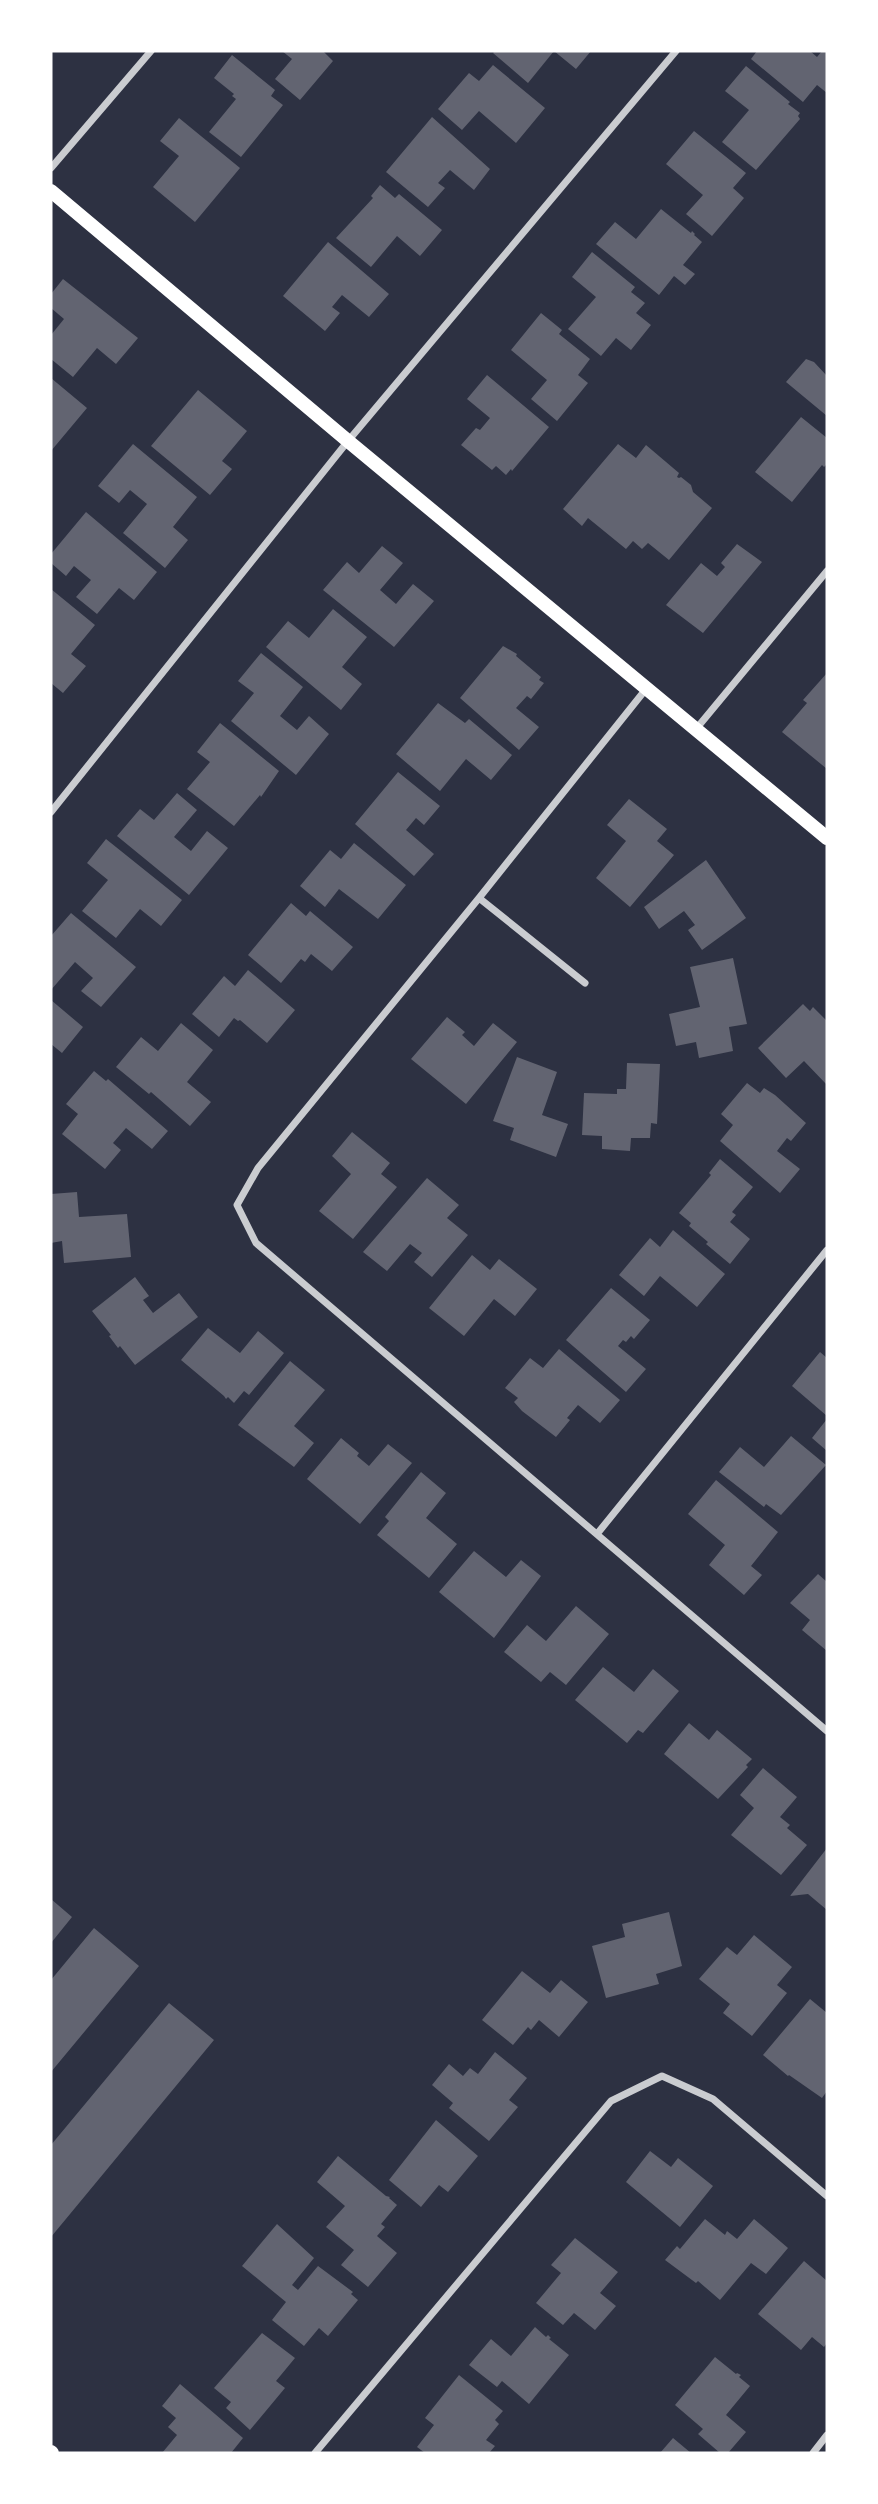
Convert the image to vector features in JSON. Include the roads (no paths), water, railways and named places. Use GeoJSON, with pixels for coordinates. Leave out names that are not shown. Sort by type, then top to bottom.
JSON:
{"type":"FeatureCollection","features":[{"type":"Feature","properties":{"kind":"main road"},"geometry":{"type":"LineString","coordinates":[[51,191],[827,838]]}},
{"type":"Feature","properties":{"kind":"street"},"geometry":{"type":"LineString","coordinates":[[51,168],[151,51]]}},
{"type":"Feature","properties":{"kind":"street"},"geometry":{"type":"LineString","coordinates":[[51,812],[348,441],[676,51]]}},
{"type":"Feature","properties":{"kind":"street"},"geometry":{"type":"LineString","coordinates":[[695,730],[827,571]]}},
{"type":"Feature","properties":{"kind":"street"},"geometry":{"type":"LineString","coordinates":[[646,689],[258,1168],[237,1205],[256,1243],[827,1731]]}},
{"type":"Feature","properties":{"kind":"street"},"geometry":{"type":"LineString","coordinates":[[479,898],[585,983]]}},
{"type":"Feature","properties":{"kind":"street"},"geometry":{"type":"LineString","coordinates":[[597,1534],[827,1250]]}},
{"type":"Feature","properties":{"kind":"street"},"geometry":{"type":"LineString","coordinates":[[315,2453],[611,2101],[662,2076],[713,2099],[827,2196]]}},
{"type":"Feature","properties":{"kind":"street"},"geometry":{"type":"LineString","coordinates":[[813,2453],[827,2435]]}}]}
